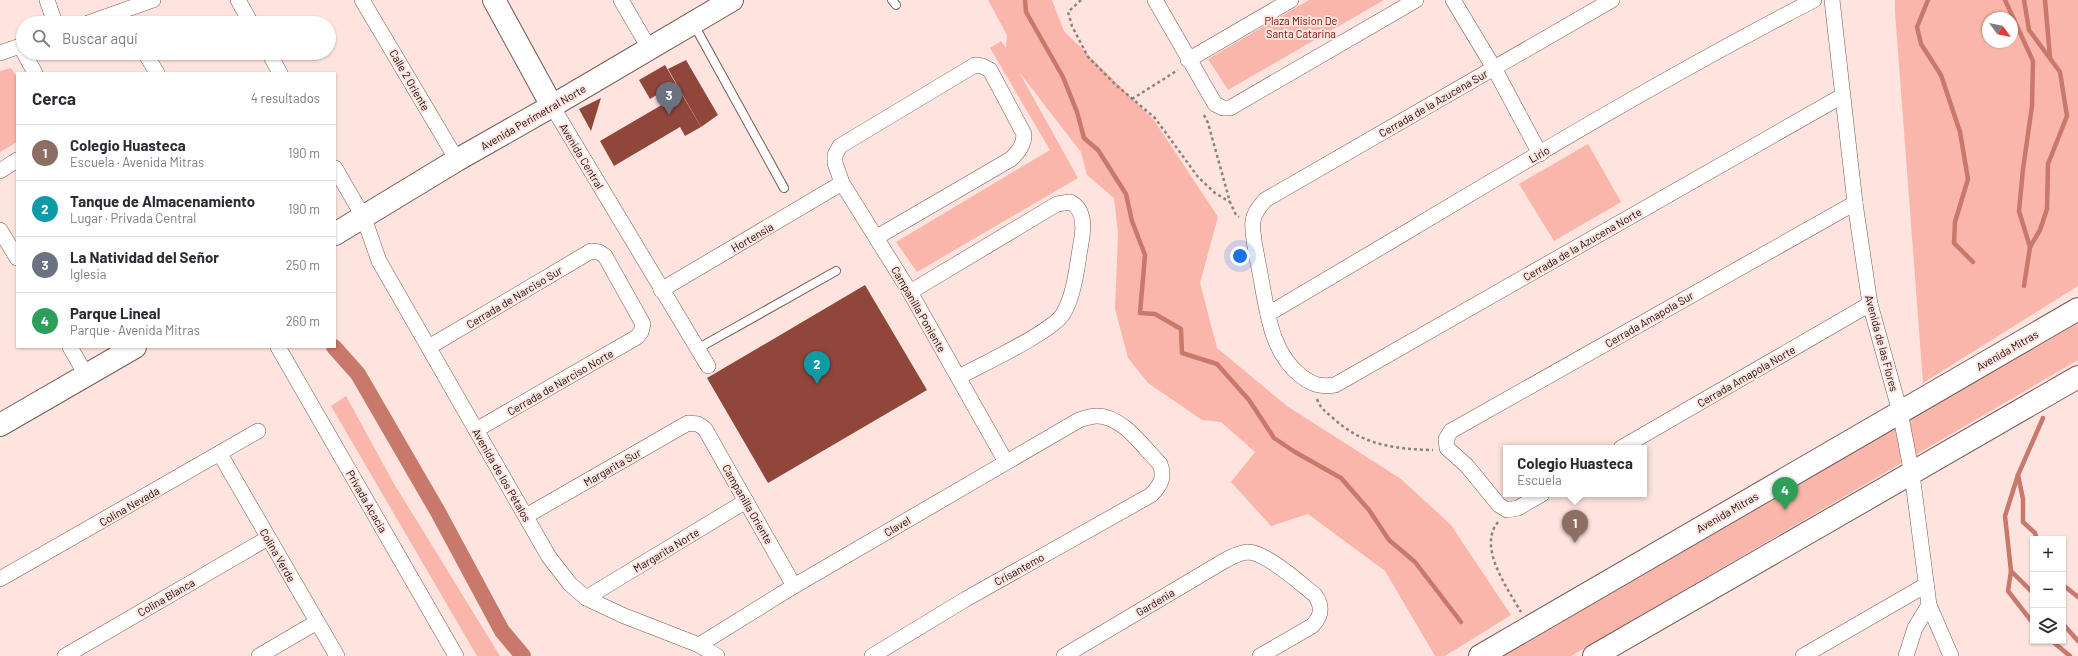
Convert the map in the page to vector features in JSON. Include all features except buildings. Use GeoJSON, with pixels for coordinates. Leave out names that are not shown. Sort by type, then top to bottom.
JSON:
{"type":"FeatureCollection","features":[{"type":"Feature","properties":{"kind":"street"},"geometry":{"type":"LineString","coordinates":[[48,0],[53,16]]}},
{"type":"Feature","properties":{"kind":"street"},"geometry":{"type":"LineString","coordinates":[[127,16],[153,0]]}},
{"type":"Feature","properties":{"kind":"street"},"geometry":{"type":"LineString","coordinates":[[238,0],[247,16]]}},
{"type":"Feature","properties":{"kind":"street","name":"Calle 2 Oriente"},"geometry":{"type":"LineString","coordinates":[[362,0],[457,160]]}},
{"type":"Feature","properties":{"kind":"street","name":"Avenida Central"},"geometry":{"type":"LineString","coordinates":[[494,0],[552,106],[661,290],[708,366]]}},
{"type":"Feature","properties":{"kind":"street"},"geometry":{"type":"LineString","coordinates":[[621,0],[649,48]]}},
{"type":"Feature","properties":{"kind":"street","name":"Avenida Perimetral Norte"},"geometry":{"type":"LineString","coordinates":[[336,233],[364,218],[457,160],[732,0]]}},
{"type":"Feature","properties":{"kind":"street"},"geometry":{"type":"LineString","coordinates":[[1154,0],[1183,61],[1215,104],[1223,108],[1230,108],[1416,0]]}},
{"type":"Feature","properties":{"kind":"street"},"geometry":{"type":"LineString","coordinates":[[1183,61],[1291,0]]}},
{"type":"Feature","properties":{"kind":"street"},"geometry":{"type":"LineString","coordinates":[[1453,0],[1494,68],[1540,154]]}},
{"type":"Feature","properties":{"kind":"street","name":"Cerrada de la Azucena Sur"},"geometry":{"type":"LineString","coordinates":[[1255,216],[1265,200],[1612,0]]}},
{"type":"Feature","properties":{"kind":"street","name":"Lirio"},"geometry":{"type":"LineString","coordinates":[[1268,314],[1540,154],[1746,36],[1814,0]]}},
{"type":"Feature","properties":{"kind":"street","name":"Avenida de las Flores"},"geometry":{"type":"LineString","coordinates":[[1832,0],[1855,203],[1870,304],[1900,412],[1912,474],[1929,605],[1952,656]]}},
{"type":"Feature","properties":{"kind":"street"},"geometry":{"type":"LineString","coordinates":[[0,53],[16,50]]}},
{"type":"Feature","properties":{"kind":"street"},"geometry":{"type":"LineString","coordinates":[[28,60],[34,72]]}},
{"type":"Feature","properties":{"kind":"street"},"geometry":{"type":"LineString","coordinates":[[149,60],[156,72]]}},
{"type":"Feature","properties":{"kind":"street"},"geometry":{"type":"LineString","coordinates":[[272,60],[279,72]]}},
{"type":"Feature","properties":{"kind":"street","name":"Campanilla Poniente"},"geometry":{"type":"LineString","coordinates":[[877,237],[1011,159],[1024,143],[1024,134],[1021,125],[990,70],[982,66],[975,65],[840,146],[835,155],[835,163],[842,183],[910,292],[1006,462]]}},
{"type":"Feature","properties":{"kind":"street","name":"Cerrada de la Azucena Norte"},"geometry":{"type":"LineString","coordinates":[[1317,386],[1335,385],[1842,96]]}},
{"type":"Feature","properties":{"kind":"street"},"geometry":{"type":"LineString","coordinates":[[0,171],[16,161]]}},
{"type":"Feature","properties":{"kind":"street","name":"Avenida de los Pétalos"},"geometry":{"type":"LineString","coordinates":[[336,170],[364,218],[379,261],[549,557],[570,584],[586,598],[622,615],[699,645],[717,656]]}},
{"type":"Feature","properties":{"kind":"street","name":"Hortensia"},"geometry":{"type":"LineString","coordinates":[[661,290],[842,183]]}},
{"type":"Feature","properties":{"kind":"street"},"geometry":{"type":"LineString","coordinates":[[910,292],[1058,204],[1070,202],[1080,211],[1083,229],[1073,286],[1063,314],[1046,329],[959,377]]}},
{"type":"Feature","properties":{"kind":"street","name":"Cerrada Amapola Sur"},"geometry":{"type":"LineString","coordinates":[[1447,444],[1451,431],[1855,203]]}},
{"type":"Feature","properties":{"kind":"street"},"geometry":{"type":"LineString","coordinates":[[1255,216],[1268,314],[1277,347],[1284,359],[1294,371],[1317,386]]}},
{"type":"Feature","properties":{"kind":"street"},"geometry":{"type":"LineString","coordinates":[[0,230],[16,256]]}},
{"type":"Feature","properties":{"kind":"street","name":"Cerrada de Narciso Sur"},"geometry":{"type":"LineString","coordinates":[[429,347],[591,251],[599,252],[605,256],[643,324],[641,332]]}},
{"type":"Feature","properties":{"kind":"street","name":"Cerrada Amapola Norte"},"geometry":{"type":"LineString","coordinates":[[1626,445],[1870,304]]}},
{"type":"Feature","properties":{"kind":"street","name":"Avenida Mitras"},"geometry":{"type":"LineString","coordinates":[[1480,656],[1529,626],[2078,309]]}},
{"type":"Feature","properties":{"kind":"street","name":"Cerrada de Narciso Norte"},"geometry":{"type":"LineString","coordinates":[[476,430],[637,337],[641,332]]}},
{"type":"Feature","properties":{"kind":"street"},"geometry":{"type":"LineString","coordinates":[[71,348],[86,375]]}},
{"type":"Feature","properties":{"kind":"street"},"geometry":{"type":"LineString","coordinates":[[0,424],[133,348]]}},
{"type":"Feature","properties":{"kind":"street","name":"Privada Acacia"},"geometry":{"type":"LineString","coordinates":[[279,348],[456,656]]}},
{"type":"Feature","properties":{"kind":"street"},"geometry":{"type":"LineString","coordinates":[[1594,656],[2078,377]]}},
{"type":"Feature","properties":{"kind":"street","name":"Clavel"},"geometry":{"type":"LineString","coordinates":[[699,645],[794,586],[1079,420],[1098,416],[1124,427],[1160,464],[1163,472],[1163,479]]}},
{"type":"Feature","properties":{"kind":"street","name":"Margarita Sur"},"geometry":{"type":"LineString","coordinates":[[526,516],[688,423],[698,424]]}},
{"type":"Feature","properties":{"kind":"street","name":"Campanilla Oriente"},"geometry":{"type":"LineString","coordinates":[[698,424],[705,429],[794,586]]}},
{"type":"Feature","properties":{"kind":"street","name":"Colina Nevada"},"geometry":{"type":"LineString","coordinates":[[0,579],[258,431]]}},
{"type":"Feature","properties":{"kind":"street"},"geometry":{"type":"LineString","coordinates":[[1447,444],[1499,505],[1507,510],[1518,508],[1537,497]]}},
{"type":"Feature","properties":{"kind":"street","name":"Colina Verde"},"geometry":{"type":"LineString","coordinates":[[220,454],[337,656]]}},
{"type":"Feature","properties":{"kind":"street","name":"Crisantemo"},"geometry":{"type":"LineString","coordinates":[[872,656],[966,599],[1151,495],[1158,488],[1163,479]]}},
{"type":"Feature","properties":{"kind":"street","name":"Margarita Norte"},"geometry":{"type":"LineString","coordinates":[[586,598],[746,501]]}},
{"type":"Feature","properties":{"kind":"street","name":"Colina Blanca"},"geometry":{"type":"LineString","coordinates":[[64,656],[268,538]]}},
{"type":"Feature","properties":{"kind":"street","name":"Gardenia"},"geometry":{"type":"LineString","coordinates":[[1064,656],[1224,561],[1236,555],[1249,552],[1271,561],[1315,595],[1320,602],[1322,610],[1319,619],[1312,626],[1260,656]]}},
{"type":"Feature","properties":{"kind":"street"},"geometry":{"type":"LineString","coordinates":[[1804,656],[1926,584]]}},
{"type":"Feature","properties":{"kind":"street"},"geometry":{"type":"LineString","coordinates":[[1906,656],[1915,628],[1929,605]]}},
{"type":"Feature","properties":{"kind":"street"},"geometry":{"type":"LineString","coordinates":[[259,656],[317,622]]}},
{"type":"Feature","properties":{"kind":"lane"},"geometry":{"type":"LineString","coordinates":[[693,22],[784,188]]}},
{"type":"Feature","properties":{"kind":"lane"},"geometry":{"type":"LineString","coordinates":[[697,349],[836,271]]}},
{"type":"Feature","properties":{"kind":"path"},"geometry":{"type":"LineString","coordinates":[[1081,0],[1068,12],[1072,26],[1088,57],[1132,99],[1155,118],[1198,178],[1215,193],[1230,202]]}},
{"type":"Feature","properties":{"kind":"path"},"geometry":{"type":"LineString","coordinates":[[1132,99],[1181,69],[1183,61]]}},
{"type":"Feature","properties":{"kind":"path"},"geometry":{"type":"LineString","coordinates":[[1201,110],[1208,123],[1230,202],[1236,216],[1255,216]]}},
{"type":"Feature","properties":{"kind":"path"},"geometry":{"type":"LineString","coordinates":[[1317,386],[1320,407],[1341,426],[1370,443],[1402,449],[1433,450],[1447,444]]}},
{"type":"Feature","properties":{"kind":"path"},"geometry":{"type":"LineString","coordinates":[[1507,510],[1496,524],[1491,536],[1494,566],[1529,626]]}},
{"type":"Feature","properties":{"kind":"green space"},"geometry":{"type":"Polygon","coordinates":[[[988,0],[1052,0],[1064,31],[1154,120],[1218,217],[1200,283],[1217,348],[1287,406],[1401,479],[1451,525],[1511,615],[1445,656],[1435,656],[1385,571],[1308,514],[1271,526],[1231,482],[1255,452],[1221,422],[1202,420],[1148,383],[1128,358],[1115,309],[1118,234],[1114,198],[1087,175],[1081,152],[1019,72],[1078,178],[917,272],[896,242],[1050,150],[990,48],[1001,41],[1006,48],[1007,35],[988,0]]]}},
{"type":"Feature","properties":{"kind":"green space","name":"Plaza Mision De Santa Catarina"},"geometry":{"type":"Polygon","coordinates":[[[1309,0],[1384,0],[1228,90],[1208,59],[1309,0]]]}},
{"type":"Feature","properties":{"kind":"green space"},"geometry":{"type":"Polygon","coordinates":[[[1895,0],[2078,0],[2078,286],[1923,383],[1895,0]]]}},
{"type":"Feature","properties":{"kind":"green space"},"geometry":{"type":"Polygon","coordinates":[[[11,68],[16,76],[16,143],[0,152],[0,71],[11,68]]]}},
{"type":"Feature","properties":{"kind":"green space"},"geometry":{"type":"Polygon","coordinates":[[[1588,144],[1621,202],[1554,241],[1519,184],[1588,144]]]}},
{"type":"Feature","properties":{"kind":"green space"},"geometry":{"type":"Polygon","coordinates":[[[2078,322],[2078,360],[1571,656],[1503,656],[2078,322]]]}},
{"type":"Feature","properties":{"kind":"green space"},"geometry":{"type":"Polygon","coordinates":[[[346,396],[393,482],[500,656],[477,656],[331,406],[346,396]]]}},
{"type":"Feature","properties":{"kind":"waterway"},"geometry":{"type":"LineString","coordinates":[[1025,0],[1026,12],[1063,77],[1077,112],[1084,138],[1098,150],[1126,194],[1132,221],[1145,255],[1140,313],[1155,314],[1181,329],[1182,353],[1217,364],[1249,400],[1274,438],[1295,452],[1341,478],[1369,510],[1389,540],[1415,562],[1461,622]]}},
{"type":"Feature","properties":{"kind":"waterway"},"geometry":{"type":"LineString","coordinates":[[1928,0],[1917,27],[1921,44],[1941,75],[1960,132],[1968,179],[1955,222],[1954,243],[1973,262]]}},
{"type":"Feature","properties":{"kind":"waterway"},"geometry":{"type":"LineString","coordinates":[[2005,0],[2033,61],[2032,106],[2019,211],[2030,247]]}},
{"type":"Feature","properties":{"kind":"waterway"},"geometry":{"type":"LineString","coordinates":[[2024,0],[2029,30],[2060,72],[2067,116],[2048,164],[2047,209],[2040,230],[2030,247],[2024,286]]}},
{"type":"Feature","properties":{"kind":"waterway"},"geometry":{"type":"LineString","coordinates":[[2045,0],[2050,57]]}},
{"type":"Feature","properties":{"kind":"waterway"},"geometry":{"type":"LineString","coordinates":[[335,348],[358,374],[438,512],[502,631],[523,656]]}},
{"type":"Feature","properties":{"kind":"waterway"},"geometry":{"type":"LineString","coordinates":[[2030,590],[2011,571],[2005,516],[2018,475],[2043,418]]}},
{"type":"Feature","properties":{"kind":"waterway"},"geometry":{"type":"LineString","coordinates":[[2018,475],[2023,499],[2023,522],[2035,533],[2036,536]]}},
{"type":"Feature","properties":{"kind":"waterway"},"geometry":{"type":"LineString","coordinates":[[2011,571],[2008,591],[2030,619]]}},
{"type":"Feature","properties":{"kind":"waterway"},"geometry":{"type":"LineString","coordinates":[[2066,587],[2078,597]]}},
{"type":"Feature","properties":{"kind":"waterway"},"geometry":{"type":"LineString","coordinates":[[2066,627],[2078,641]]}},
{"type":"Feature","properties":{"kind":"waterway"},"geometry":{"type":"LineString","coordinates":[[2056,644],[2070,656]]}},
{"type":"Feature","properties":{"kind":"place","name":"La Natividad del Señor"},"geometry":{"type":"Point","coordinates":[669,115]}},
{"type":"Feature","properties":{"kind":"place","name":"Tanque de Almacenamiento"},"geometry":{"type":"Point","coordinates":[817,384]}},
{"type":"Feature","properties":{"kind":"place","name":"Parque Lineal"},"geometry":{"type":"Point","coordinates":[1785,510]}},
{"type":"Feature","properties":{"kind":"place","name":"Colegio Huasteca"},"geometry":{"type":"Point","coordinates":[1575,543]}}]}
